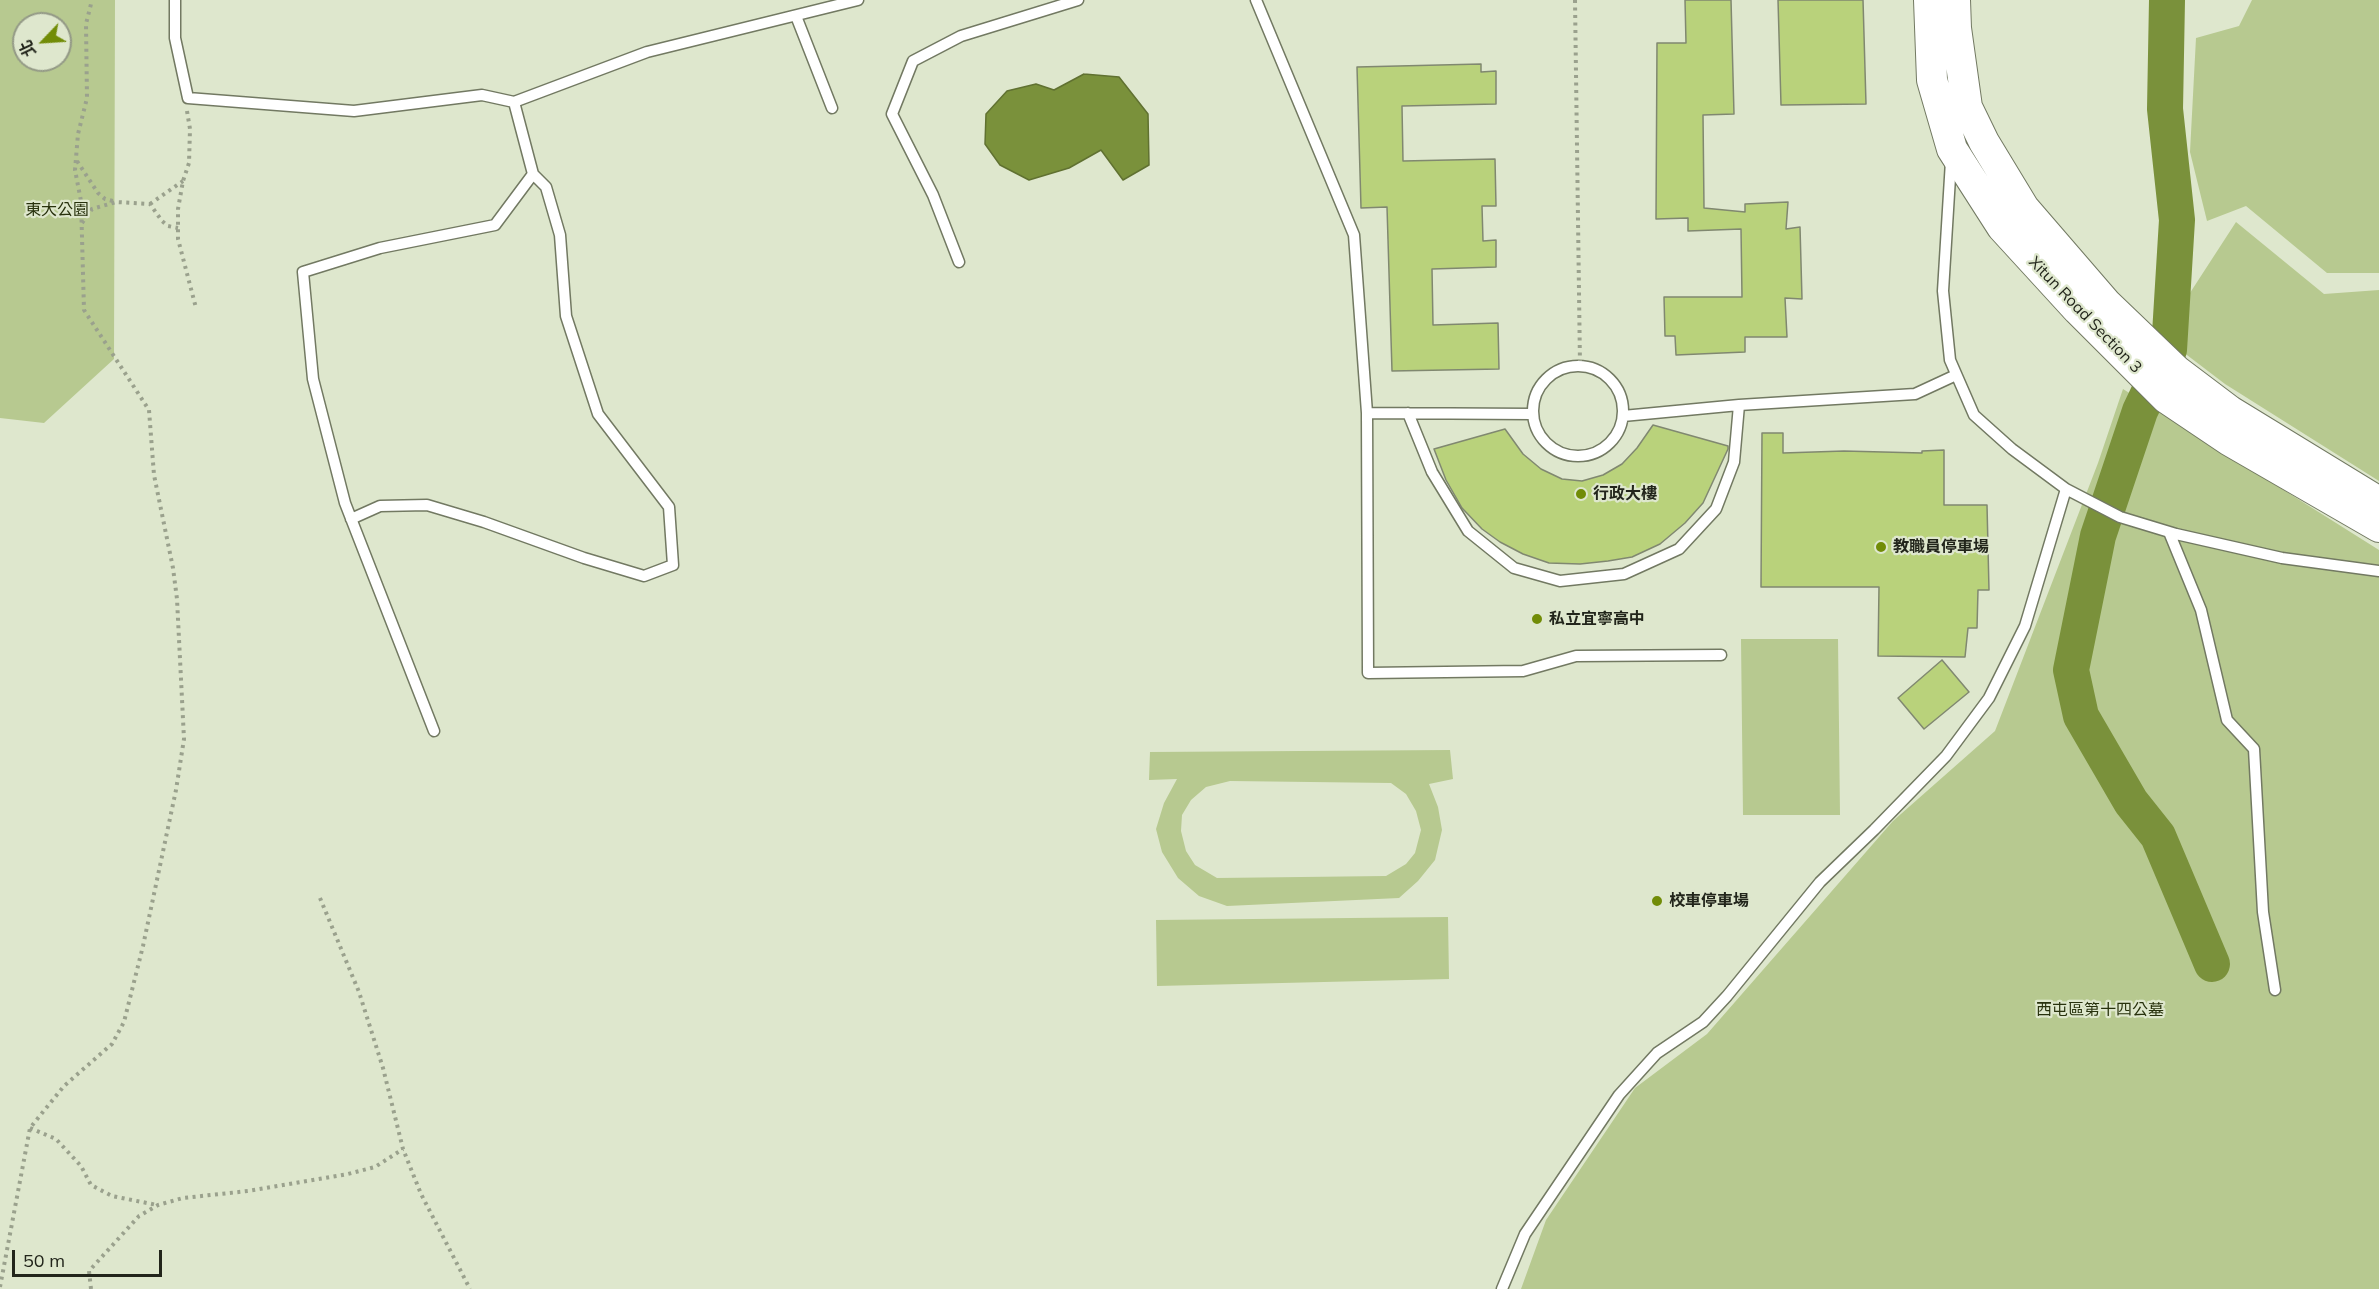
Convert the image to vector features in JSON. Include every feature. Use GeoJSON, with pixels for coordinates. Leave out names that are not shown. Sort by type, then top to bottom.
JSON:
{"type":"FeatureCollection","features":[{"type":"Feature","properties":{"kind":"street","name":"Xitun Road Section 3"},"geometry":{"type":"LineString","coordinates":[[1929,0],[1932,80],[1952,149],[2002,227],[2078,310],[2166,398],[2230,441],[2379,527]]}},
{"type":"Feature","properties":{"kind":"street","name":"Xitun Road Section 3"},"geometry":{"type":"LineString","coordinates":[[1955,0],[1956,28],[1967,106],[1984,142],[2024,208],[2110,307],[2177,370],[2229,411],[2379,502]]}},
{"type":"Feature","properties":{"kind":"lane"},"geometry":{"type":"LineString","coordinates":[[175,0],[175,38],[188,98],[354,111],[482,95],[514,102],[647,52],[858,0]]}},
{"type":"Feature","properties":{"kind":"lane"},"geometry":{"type":"LineString","coordinates":[[959,262],[933,195],[892,114],[913,61],[961,36],[1078,0]]}},
{"type":"Feature","properties":{"kind":"lane"},"geometry":{"type":"LineString","coordinates":[[1256,0],[1354,235],[1367,413],[1368,673],[1523,671],[1576,656],[1721,656]]}},
{"type":"Feature","properties":{"kind":"lane"},"geometry":{"type":"LineString","coordinates":[[796,16],[832,108]]}},
{"type":"Feature","properties":{"kind":"lane"},"geometry":{"type":"LineString","coordinates":[[351,519],[380,506],[427,505],[644,576],[673,565],[669,507],[598,414],[566,316],[560,235],[546,187],[533,174],[514,102]]}},
{"type":"Feature","properties":{"kind":"lane"},"geometry":{"type":"LineString","coordinates":[[1952,149],[1943,291],[1950,360],[1974,415],[2012,448],[2066,489],[2120,517],[2169,532],[2282,558],[2379,571]]}},
{"type":"Feature","properties":{"kind":"lane"},"geometry":{"type":"LineString","coordinates":[[434,731],[345,503],[313,379],[303,272],[380,248],[495,225],[533,174]]}},
{"type":"Feature","properties":{"kind":"lane"},"geometry":{"type":"LineString","coordinates":[[1580,365],[1603,373],[1612,381],[1623,404],[1623,416],[1620,429],[1613,441],[1591,455],[1577,457],[1564,454],[1547,444],[1536,427],[1533,414],[1536,395],[1546,379],[1567,367],[1580,365]]}},
{"type":"Feature","properties":{"kind":"lane"},"geometry":{"type":"LineString","coordinates":[[1623,416],[1739,405],[1915,394],[1956,375]]}},
{"type":"Feature","properties":{"kind":"lane"},"geometry":{"type":"LineString","coordinates":[[1408,413],[1432,472],[1468,531],[1514,568],[1560,581],[1624,574],[1679,549],[1716,509],[1734,462],[1739,405]]}},
{"type":"Feature","properties":{"kind":"lane"},"geometry":{"type":"LineString","coordinates":[[1367,413],[1533,414]]}},
{"type":"Feature","properties":{"kind":"lane"},"geometry":{"type":"LineString","coordinates":[[1502,1289],[1525,1234],[1619,1095],[1657,1053],[1703,1022],[1820,882],[1947,756],[1989,698],[2025,626],[2066,489]]}},
{"type":"Feature","properties":{"kind":"lane"},"geometry":{"type":"LineString","coordinates":[[2169,532],[2201,610],[2227,720],[2254,749],[2263,912],[2275,990]]}},
{"type":"Feature","properties":{"kind":"path"},"geometry":{"type":"LineString","coordinates":[[0,1287],[30,1128],[64,1086],[112,1044],[124,1022],[169,823],[184,739],[177,599],[173,568],[153,475],[149,410],[84,310],[76,160],[78,134],[87,98],[86,24],[92,0]]}},
{"type":"Feature","properties":{"kind":"path"},"geometry":{"type":"LineString","coordinates":[[1575,0],[1580,365]]}},
{"type":"Feature","properties":{"kind":"path"},"geometry":{"type":"LineString","coordinates":[[188,98],[186,105],[190,129],[189,163],[183,181],[178,228],[183,263],[196,308]]}},
{"type":"Feature","properties":{"kind":"path"},"geometry":{"type":"LineString","coordinates":[[76,160],[98,193],[105,199],[116,202],[150,204],[183,181]]}},
{"type":"Feature","properties":{"kind":"path"},"geometry":{"type":"LineString","coordinates":[[81,224],[92,209],[116,202]]}},
{"type":"Feature","properties":{"kind":"path"},"geometry":{"type":"LineString","coordinates":[[150,204],[162,221],[168,226],[178,228]]}},
{"type":"Feature","properties":{"kind":"path"},"geometry":{"type":"LineString","coordinates":[[320,898],[359,992],[383,1068],[403,1149],[421,1194],[470,1289]]}},
{"type":"Feature","properties":{"kind":"path"},"geometry":{"type":"LineString","coordinates":[[30,1128],[56,1139],[81,1166],[91,1185],[112,1196],[158,1205]]}},
{"type":"Feature","properties":{"kind":"path"},"geometry":{"type":"LineString","coordinates":[[92,1289],[88,1271],[139,1216],[158,1205],[183,1197],[248,1191],[348,1174],[375,1167],[403,1149]]}},
{"type":"Feature","properties":{"kind":"green space","name":"東大公園"},"geometry":{"type":"Polygon","coordinates":[[[0,0],[115,0],[114,359],[44,423],[0,418],[0,0]]]}},
{"type":"Feature","properties":{"kind":"green space"},"geometry":{"type":"Polygon","coordinates":[[[2252,0],[2379,0],[2379,273],[2327,273],[2246,206],[2207,221],[2190,152],[2196,38],[2239,26],[2252,0]]]}},
{"type":"Feature","properties":{"kind":"green space"},"geometry":{"type":"Polygon","coordinates":[[[2236,222],[2324,294],[2379,290],[2379,481],[2225,384],[2162,336],[2236,222]]]}},
{"type":"Feature","properties":{"kind":"green space","name":"西屯區第十四公墓"},"geometry":{"type":"Polygon","coordinates":[[[2123,389],[2379,550],[2379,1289],[1521,1289],[1546,1220],[1635,1088],[1707,1034],[1893,821],[1995,731],[2098,463],[2123,389]]]}},
{"type":"Feature","properties":{"kind":"green space"},"geometry":{"type":"Polygon","coordinates":[[[1741,639],[1838,639],[1840,815],[1743,815],[1741,639]]]}},
{"type":"Feature","properties":{"kind":"green space"},"geometry":{"type":"Polygon","coordinates":[[[1450,750],[1453,779],[1429,784],[1438,807],[1442,830],[1435,860],[1418,881],[1399,898],[1227,906],[1199,896],[1178,878],[1162,852],[1156,829],[1164,803],[1177,779],[1149,780],[1150,752],[1450,750]],[[1230,781],[1206,787],[1191,800],[1182,815],[1181,831],[1186,851],[1195,865],[1217,878],[1386,876],[1406,864],[1415,853],[1421,830],[1416,811],[1406,794],[1391,783],[1230,781]]]}},
{"type":"Feature","properties":{"kind":"green space"},"geometry":{"type":"Polygon","coordinates":[[[1448,917],[1449,979],[1157,986],[1156,920],[1448,917]]]}},
{"type":"Feature","properties":{"kind":"shaded area"},"geometry":{"type":"Polygon","coordinates":[[[1084,74],[1119,77],[1148,114],[1149,165],[1123,180],[1101,150],[1069,168],[1029,180],[1000,165],[985,144],[986,114],[1007,91],[1036,84],[1054,90],[1084,74]]]}},
{"type":"Feature","properties":{"kind":"building"},"geometry":{"type":"Polygon","coordinates":[[[1685,0],[1731,0],[1734,114],[1703,115],[1704,208],[1745,212],[1745,204],[1788,202],[1786,229],[1800,227],[1802,299],[1785,298],[1787,337],[1745,337],[1745,352],[1676,355],[1675,336],[1665,336],[1664,297],[1742,297],[1741,229],[1688,231],[1688,218],[1656,219],[1657,43],[1686,43],[1685,0]]]}},
{"type":"Feature","properties":{"kind":"building"},"geometry":{"type":"Polygon","coordinates":[[[1778,0],[1863,0],[1866,104],[1781,105],[1778,0]]]}},
{"type":"Feature","properties":{"kind":"building"},"geometry":{"type":"Polygon","coordinates":[[[1481,64],[1481,72],[1496,71],[1496,104],[1402,106],[1403,161],[1495,159],[1496,206],[1482,206],[1483,241],[1496,240],[1496,267],[1432,269],[1433,325],[1498,323],[1499,369],[1392,371],[1387,207],[1361,208],[1357,67],[1481,64]]]}},
{"type":"Feature","properties":{"kind":"building","name":"行政大樓"},"geometry":{"type":"Polygon","coordinates":[[[1653,425],[1728,446],[1728,449],[1703,503],[1685,523],[1660,544],[1632,557],[1608,561],[1580,564],[1549,563],[1523,554],[1500,542],[1482,529],[1462,508],[1446,480],[1434,449],[1505,429],[1523,454],[1541,469],[1562,479],[1582,481],[1603,475],[1622,464],[1653,425]]]}},
{"type":"Feature","properties":{"kind":"building","name":"教職員停車場"},"geometry":{"type":"Polygon","coordinates":[[[1762,433],[1783,433],[1783,453],[1844,451],[1922,453],[1922,451],[1944,450],[1944,505],[1987,505],[1989,590],[1978,590],[1977,628],[1968,628],[1965,657],[1878,656],[1879,587],[1761,587],[1762,433]]]}},
{"type":"Feature","properties":{"kind":"building"},"geometry":{"type":"Polygon","coordinates":[[[1942,660],[1969,692],[1924,729],[1898,698],[1942,660]]]}},
{"type":"Feature","properties":{"kind":"waterway"},"geometry":{"type":"LineString","coordinates":[[2167,0],[2165,109],[2177,220],[2169,350],[2140,411],[2098,536],[2071,670],[2081,716],[2131,802],[2158,836],[2212,964]]}},
{"type":"Feature","properties":{"kind":"place","name":"行政大樓"},"geometry":{"type":"Point","coordinates":[1581,494]}},
{"type":"Feature","properties":{"kind":"place","name":"教職員停車場"},"geometry":{"type":"Point","coordinates":[1881,547]}},
{"type":"Feature","properties":{"kind":"place","name":"私立宜寧高中"},"geometry":{"type":"Point","coordinates":[1537,619]}},
{"type":"Feature","properties":{"kind":"place","name":"校車停車場"},"geometry":{"type":"Point","coordinates":[1657,901]}}]}
